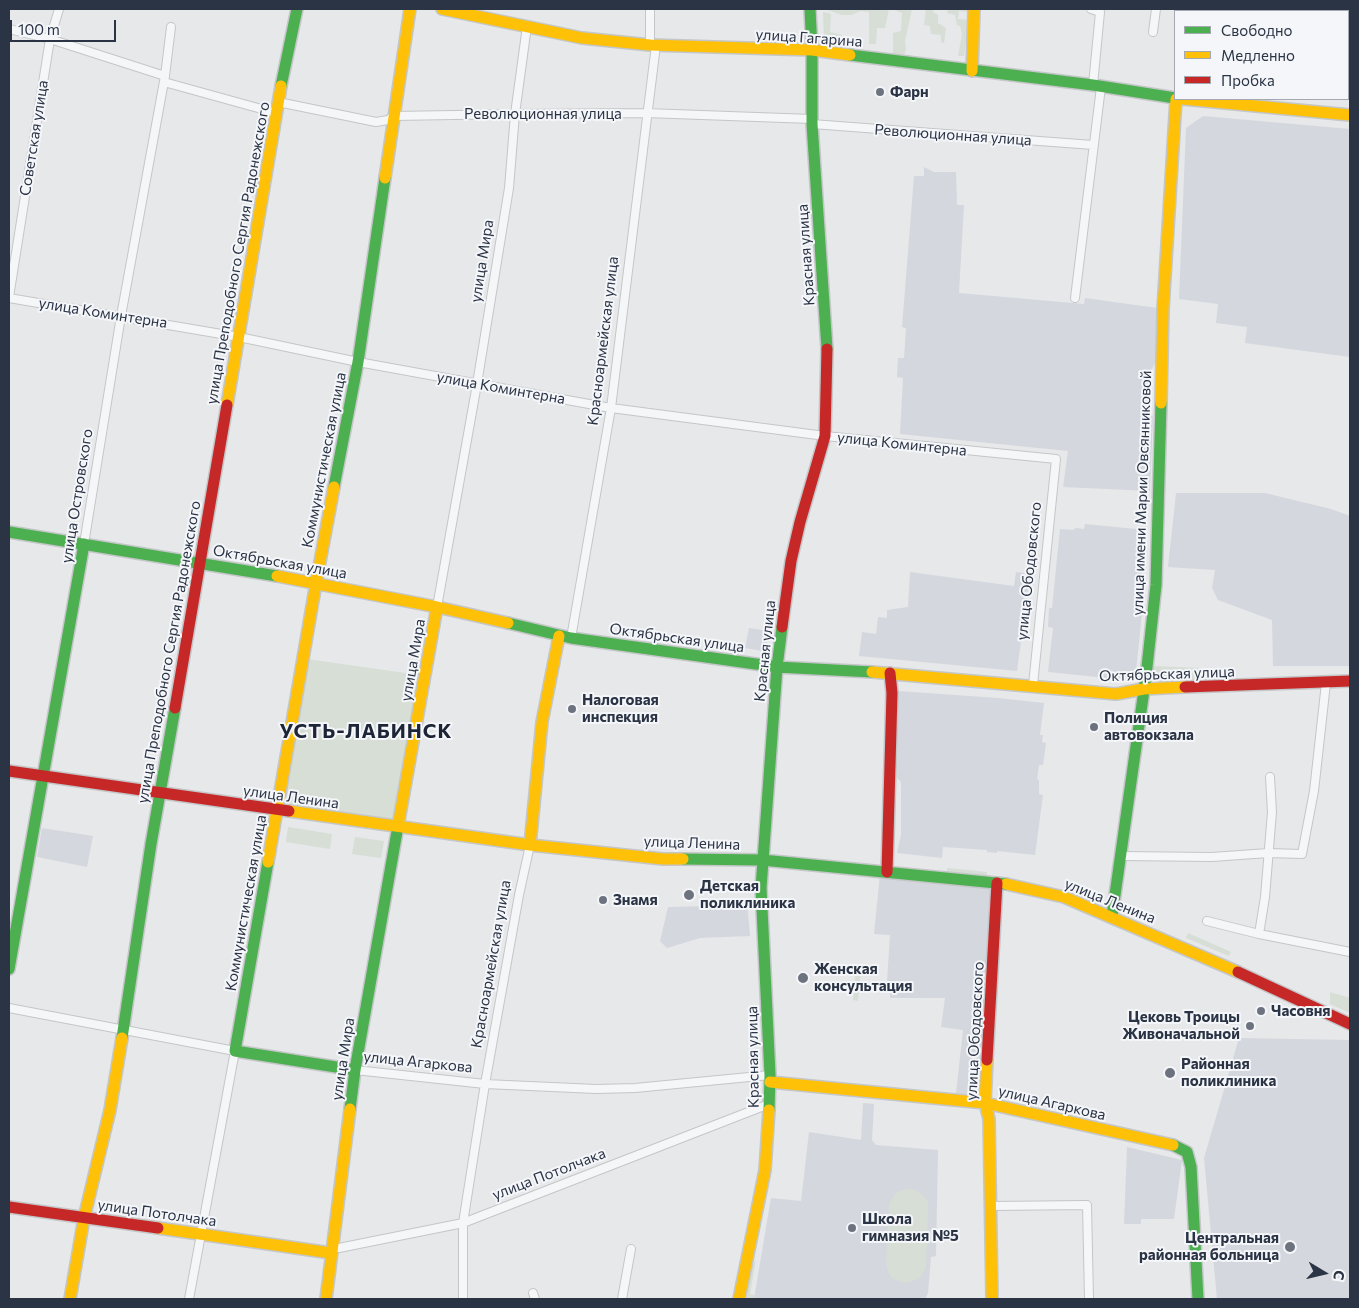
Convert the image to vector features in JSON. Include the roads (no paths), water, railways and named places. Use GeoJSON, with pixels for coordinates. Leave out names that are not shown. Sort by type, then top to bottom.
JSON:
{"type":"FeatureCollection","features":[{"type":"Feature","properties":{"kind":"street","name":"Советская улица"},"geometry":{"type":"LineString","coordinates":[[9,297],[50,39],[59,9]]}},
{"type":"Feature","properties":{"kind":"street","name":"улица Преподобного Сергия Радонежского"},"geometry":{"type":"LineString","coordinates":[[70,1299],[84,1218],[110,1110],[160,793],[199,563],[277,107],[297,9]]}},
{"type":"Feature","properties":{"kind":"street","name":"Коммунистическая улица"},"geometry":{"type":"LineString","coordinates":[[189,1299],[235,1050],[316,582],[358,362],[410,9]]}},
{"type":"Feature","properties":{"kind":"street","name":"улица Гагарина"},"geometry":{"type":"LineString","coordinates":[[442,9],[582,38],[653,45],[812,50],[1097,86],[1174,98]]}},
{"type":"Feature","properties":{"kind":"street","name":"Красноармейская улица"},"geometry":{"type":"LineString","coordinates":[[463,1299],[463,1223],[485,1084],[519,895],[530,845],[542,722],[565,637],[611,408],[653,45],[650,9]]}},
{"type":"Feature","properties":{"kind":"street","name":"Красная улица"},"geometry":{"type":"LineString","coordinates":[[739,1299],[765,1170],[769,1104],[770,1079],[761,888],[777,667],[790,561],[825,436],[828,355],[812,122],[810,9]]}},
{"type":"Feature","properties":{"kind":"street"},"geometry":{"type":"LineString","coordinates":[[972,71],[974,9]]}},
{"type":"Feature","properties":{"kind":"street"},"geometry":{"type":"LineString","coordinates":[[1075,298],[1093,145],[1097,86],[1100,12],[1091,9]]}},
{"type":"Feature","properties":{"kind":"street"},"geometry":{"type":"LineString","coordinates":[[1154,32],[1156,9]]}},
{"type":"Feature","properties":{"kind":"street","name":"улица Мира"},"geometry":{"type":"LineString","coordinates":[[326,1299],[355,1070],[477,384],[509,188],[515,114],[527,26]]}},
{"type":"Feature","properties":{"kind":"street","name":"улица Островского"},"geometry":{"type":"LineString","coordinates":[[9,969],[84,544],[121,316],[164,79],[171,27]]}},
{"type":"Feature","properties":{"kind":"street","name":"Революционная улица"},"geometry":{"type":"LineString","coordinates":[[9,29],[50,39],[164,79],[277,107],[376,122],[388,120],[393,116],[646,113],[812,122],[1093,145]]}},
{"type":"Feature","properties":{"kind":"street","name":"улица имени Марии Овсянниковой"},"geometry":{"type":"LineString","coordinates":[[1112,916],[1144,689],[1156,585],[1163,309],[1175,100]]}},
{"type":"Feature","properties":{"kind":"street"},"geometry":{"type":"LineString","coordinates":[[1204,100],[1246,102],[1350,115]]}},
{"type":"Feature","properties":{"kind":"street","name":"улица Коминтерна"},"geometry":{"type":"LineString","coordinates":[[9,297],[239,336],[358,362],[611,408],[825,436],[1056,459]]}},
{"type":"Feature","properties":{"kind":"street","name":"улица Ободовского"},"geometry":{"type":"LineString","coordinates":[[1033,685],[1056,459]]}},
{"type":"Feature","properties":{"kind":"street","name":"Октябрьская улица"},"geometry":{"type":"LineString","coordinates":[[9,532],[316,582],[438,607],[565,637],[777,667],[890,673],[1116,694],[1144,689],[1350,681]]}},
{"type":"Feature","properties":{"kind":"street"},"geometry":{"type":"LineString","coordinates":[[887,872],[892,693],[890,673]]}},
{"type":"Feature","properties":{"kind":"street"},"geometry":{"type":"LineString","coordinates":[[1121,856],[1212,857],[1268,853],[1302,854],[1314,791],[1326,683]]}},
{"type":"Feature","properties":{"kind":"street","name":"улица Ленина"},"geometry":{"type":"LineString","coordinates":[[9,771],[399,828],[530,845],[663,859],[762,860],[998,883],[1064,897],[1112,916],[1350,1024]]}},
{"type":"Feature","properties":{"kind":"street"},"geometry":{"type":"LineString","coordinates":[[1259,934],[1265,897],[1272,812],[1270,777]]}},
{"type":"Feature","properties":{"kind":"street","name":"улица Ободовского"},"geometry":{"type":"LineString","coordinates":[[992,1299],[989,1119],[985,1103],[998,883]]}},
{"type":"Feature","properties":{"kind":"street"},"geometry":{"type":"LineString","coordinates":[[1207,921],[1259,934],[1350,952]]}},
{"type":"Feature","properties":{"kind":"street","name":"улица Агаркова"},"geometry":{"type":"LineString","coordinates":[[9,1008],[355,1070],[485,1084],[596,1089],[770,1079],[985,1103],[1177,1146],[1187,1152],[1191,1168],[1198,1299]]}},
{"type":"Feature","properties":{"kind":"street","name":"улица Потолчака"},"geometry":{"type":"LineString","coordinates":[[9,1207],[202,1235],[332,1250],[463,1223],[769,1104]]}},
{"type":"Feature","properties":{"kind":"street"},"geometry":{"type":"LineString","coordinates":[[991,1206],[1087,1205],[1089,1299]]}},
{"type":"Feature","properties":{"kind":"street"},"geometry":{"type":"LineString","coordinates":[[622,1299],[631,1249]]}},
{"type":"Feature","properties":{"kind":"place","name":"Фарн"},"geometry":{"type":"Point","coordinates":[880,92]}},
{"type":"Feature","properties":{"kind":"place","name":"Налоговая инспекция"},"geometry":{"type":"Point","coordinates":[572,709]}},
{"type":"Feature","properties":{"kind":"place","name":"Полиция автовокзала"},"geometry":{"type":"Point","coordinates":[1094,727]}},
{"type":"Feature","properties":{"kind":"place","name":"Детская поликлиника"},"geometry":{"type":"Point","coordinates":[689,895]}},
{"type":"Feature","properties":{"kind":"place","name":"Знамя"},"geometry":{"type":"Point","coordinates":[603,900]}},
{"type":"Feature","properties":{"kind":"place","name":"Женская консультация"},"geometry":{"type":"Point","coordinates":[803,978]}},
{"type":"Feature","properties":{"kind":"place","name":"Часовня"},"geometry":{"type":"Point","coordinates":[1261,1011]}},
{"type":"Feature","properties":{"kind":"place","name":"Цековь Троицы Живоначальной"},"geometry":{"type":"Point","coordinates":[1250,1026]}},
{"type":"Feature","properties":{"kind":"place","name":"Районная поликлиника"},"geometry":{"type":"Point","coordinates":[1170,1073]}},
{"type":"Feature","properties":{"kind":"place","name":"Школа гимназия №5"},"geometry":{"type":"Point","coordinates":[852,1228]}},
{"type":"Feature","properties":{"kind":"place","name":"Центральная районная больница"},"geometry":{"type":"Point","coordinates":[1290,1247]}},
{"type":"Feature","properties":{"kind":"district","name":"УСТЬ-ЛАБИНСК"},"geometry":{"type":"Point","coordinates":[366,731]}}]}
